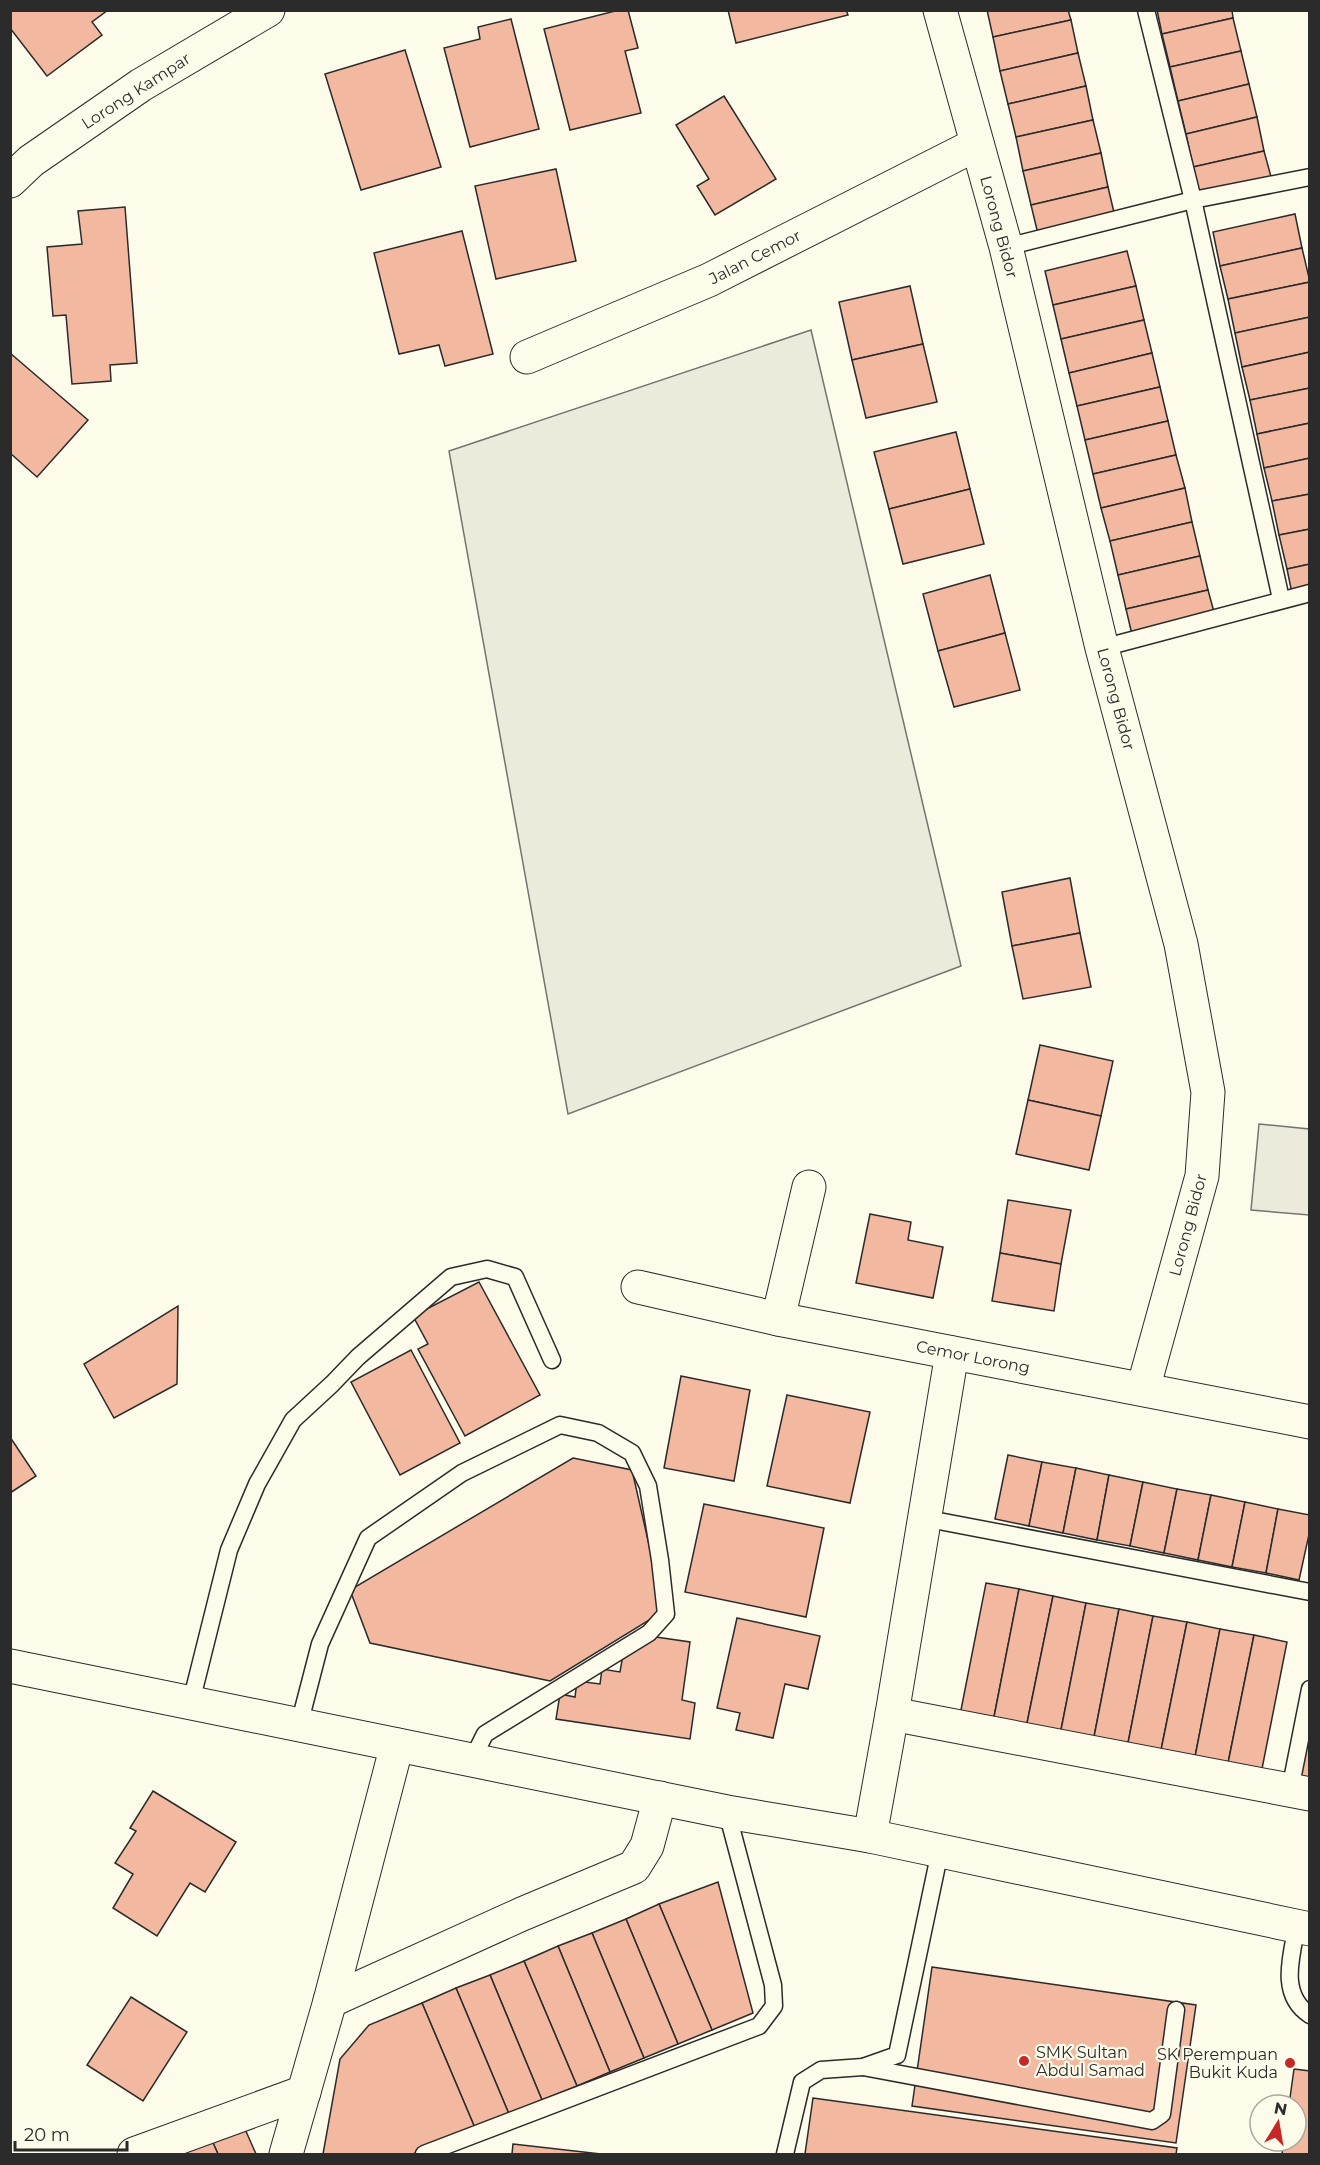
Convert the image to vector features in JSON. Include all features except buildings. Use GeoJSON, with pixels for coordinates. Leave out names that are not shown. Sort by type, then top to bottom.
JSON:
{"type":"FeatureCollection","features":[{"type":"Feature","properties":{"kind":"street","name":"Lorong Kampar"},"geometry":{"type":"LineString","coordinates":[[10,181],[31,161],[141,85],[268,10]]}},
{"type":"Feature","properties":{"kind":"street","name":"Lorong Bidor"},"geometry":{"type":"LineString","coordinates":[[940,10],[1006,247],[1102,648],[1181,944],[1208,1092],[1202,1176],[1143,1389]]}},
{"type":"Feature","properties":{"kind":"street","name":"Jalan Cemor"},"geometry":{"type":"LineString","coordinates":[[527,357],[709,280],[977,144]]}},
{"type":"Feature","properties":{"kind":"street"},"geometry":{"type":"LineString","coordinates":[[778,1319],[809,1187]]}},
{"type":"Feature","properties":{"kind":"street","name":"Cemor Lorong"},"geometry":{"type":"LineString","coordinates":[[638,1287],[778,1319],[1310,1422]]}},
{"type":"Feature","properties":{"kind":"street"},"geometry":{"type":"LineString","coordinates":[[870,1836],[952,1353]]}},
{"type":"Feature","properties":{"kind":"street"},"geometry":{"type":"LineString","coordinates":[[10,1666],[727,1812],[870,1836],[1303,1928]]}},
{"type":"Feature","properties":{"kind":"street"},"geometry":{"type":"LineString","coordinates":[[892,1714],[1300,1792]]}},
{"type":"Feature","properties":{"kind":"street"},"geometry":{"type":"LineString","coordinates":[[286,2154],[330,2001],[397,1745]]}},
{"type":"Feature","properties":{"kind":"street"},"geometry":{"type":"LineString","coordinates":[[330,2001],[522,1914],[634,1867],[647,1846],[660,1798]]}},
{"type":"Feature","properties":{"kind":"street"},"geometry":{"type":"LineString","coordinates":[[134,2154],[304,2092]]}},
{"type":"Feature","properties":{"kind":"lane"},"geometry":{"type":"LineString","coordinates":[[1146,10],[1193,200],[1281,599]]}},
{"type":"Feature","properties":{"kind":"lane"},"geometry":{"type":"LineString","coordinates":[[1006,247],[1193,200],[1310,177]]}},
{"type":"Feature","properties":{"kind":"lane"},"geometry":{"type":"LineString","coordinates":[[1102,648],[1310,593]]}},
{"type":"Feature","properties":{"kind":"lane"},"geometry":{"type":"LineString","coordinates":[[181,1700],[230,1550],[257,1484],[293,1420],[357,1357],[451,1277],[487,1269],[515,1277],[552,1360]]}},
{"type":"Feature","properties":{"kind":"lane"},"geometry":{"type":"LineString","coordinates":[[299,1725],[320,1644],[368,1538],[462,1473],[560,1425],[598,1433],[632,1453],[648,1486],[666,1614],[649,1633],[485,1734],[472,1760]]}},
{"type":"Feature","properties":{"kind":"lane"},"geometry":{"type":"LineString","coordinates":[[924,1518],[1310,1592]]}},
{"type":"Feature","properties":{"kind":"lane"},"geometry":{"type":"LineString","coordinates":[[1300,1792],[1310,1689]]}},
{"type":"Feature","properties":{"kind":"lane"},"geometry":{"type":"LineString","coordinates":[[424,2154],[759,2026],[774,2006],[772,1985],[727,1812]]}},
{"type":"Feature","properties":{"kind":"lane"},"geometry":{"type":"LineString","coordinates":[[863,2067],[897,2055],[940,1851]]}},
{"type":"Feature","properties":{"kind":"lane"},"geometry":{"type":"LineString","coordinates":[[1303,1928],[1289,1970],[1292,1997],[1300,2009],[1310,2015]]}},
{"type":"Feature","properties":{"kind":"lane"},"geometry":{"type":"LineString","coordinates":[[785,2154],[802,2082],[821,2070],[863,2067],[1152,2121],[1162,2114],[1176,2010]]}},
{"type":"Feature","properties":{"kind":"shaded area"},"geometry":{"type":"Polygon","coordinates":[[[811,330],[961,966],[568,1114],[449,451],[811,330]]]}},
{"type":"Feature","properties":{"kind":"shaded area"},"geometry":{"type":"Polygon","coordinates":[[[1259,1124],[1309,1129],[1309,1215],[1251,1210],[1259,1124]]]}},
{"type":"Feature","properties":{"kind":"place","name":"SMK Sultan Abdul Samad"},"geometry":{"type":"Point","coordinates":[1024,2061]}},
{"type":"Feature","properties":{"kind":"place","name":"SK Perempuan Bukit Kuda"},"geometry":{"type":"Point","coordinates":[1290,2063]}}]}
